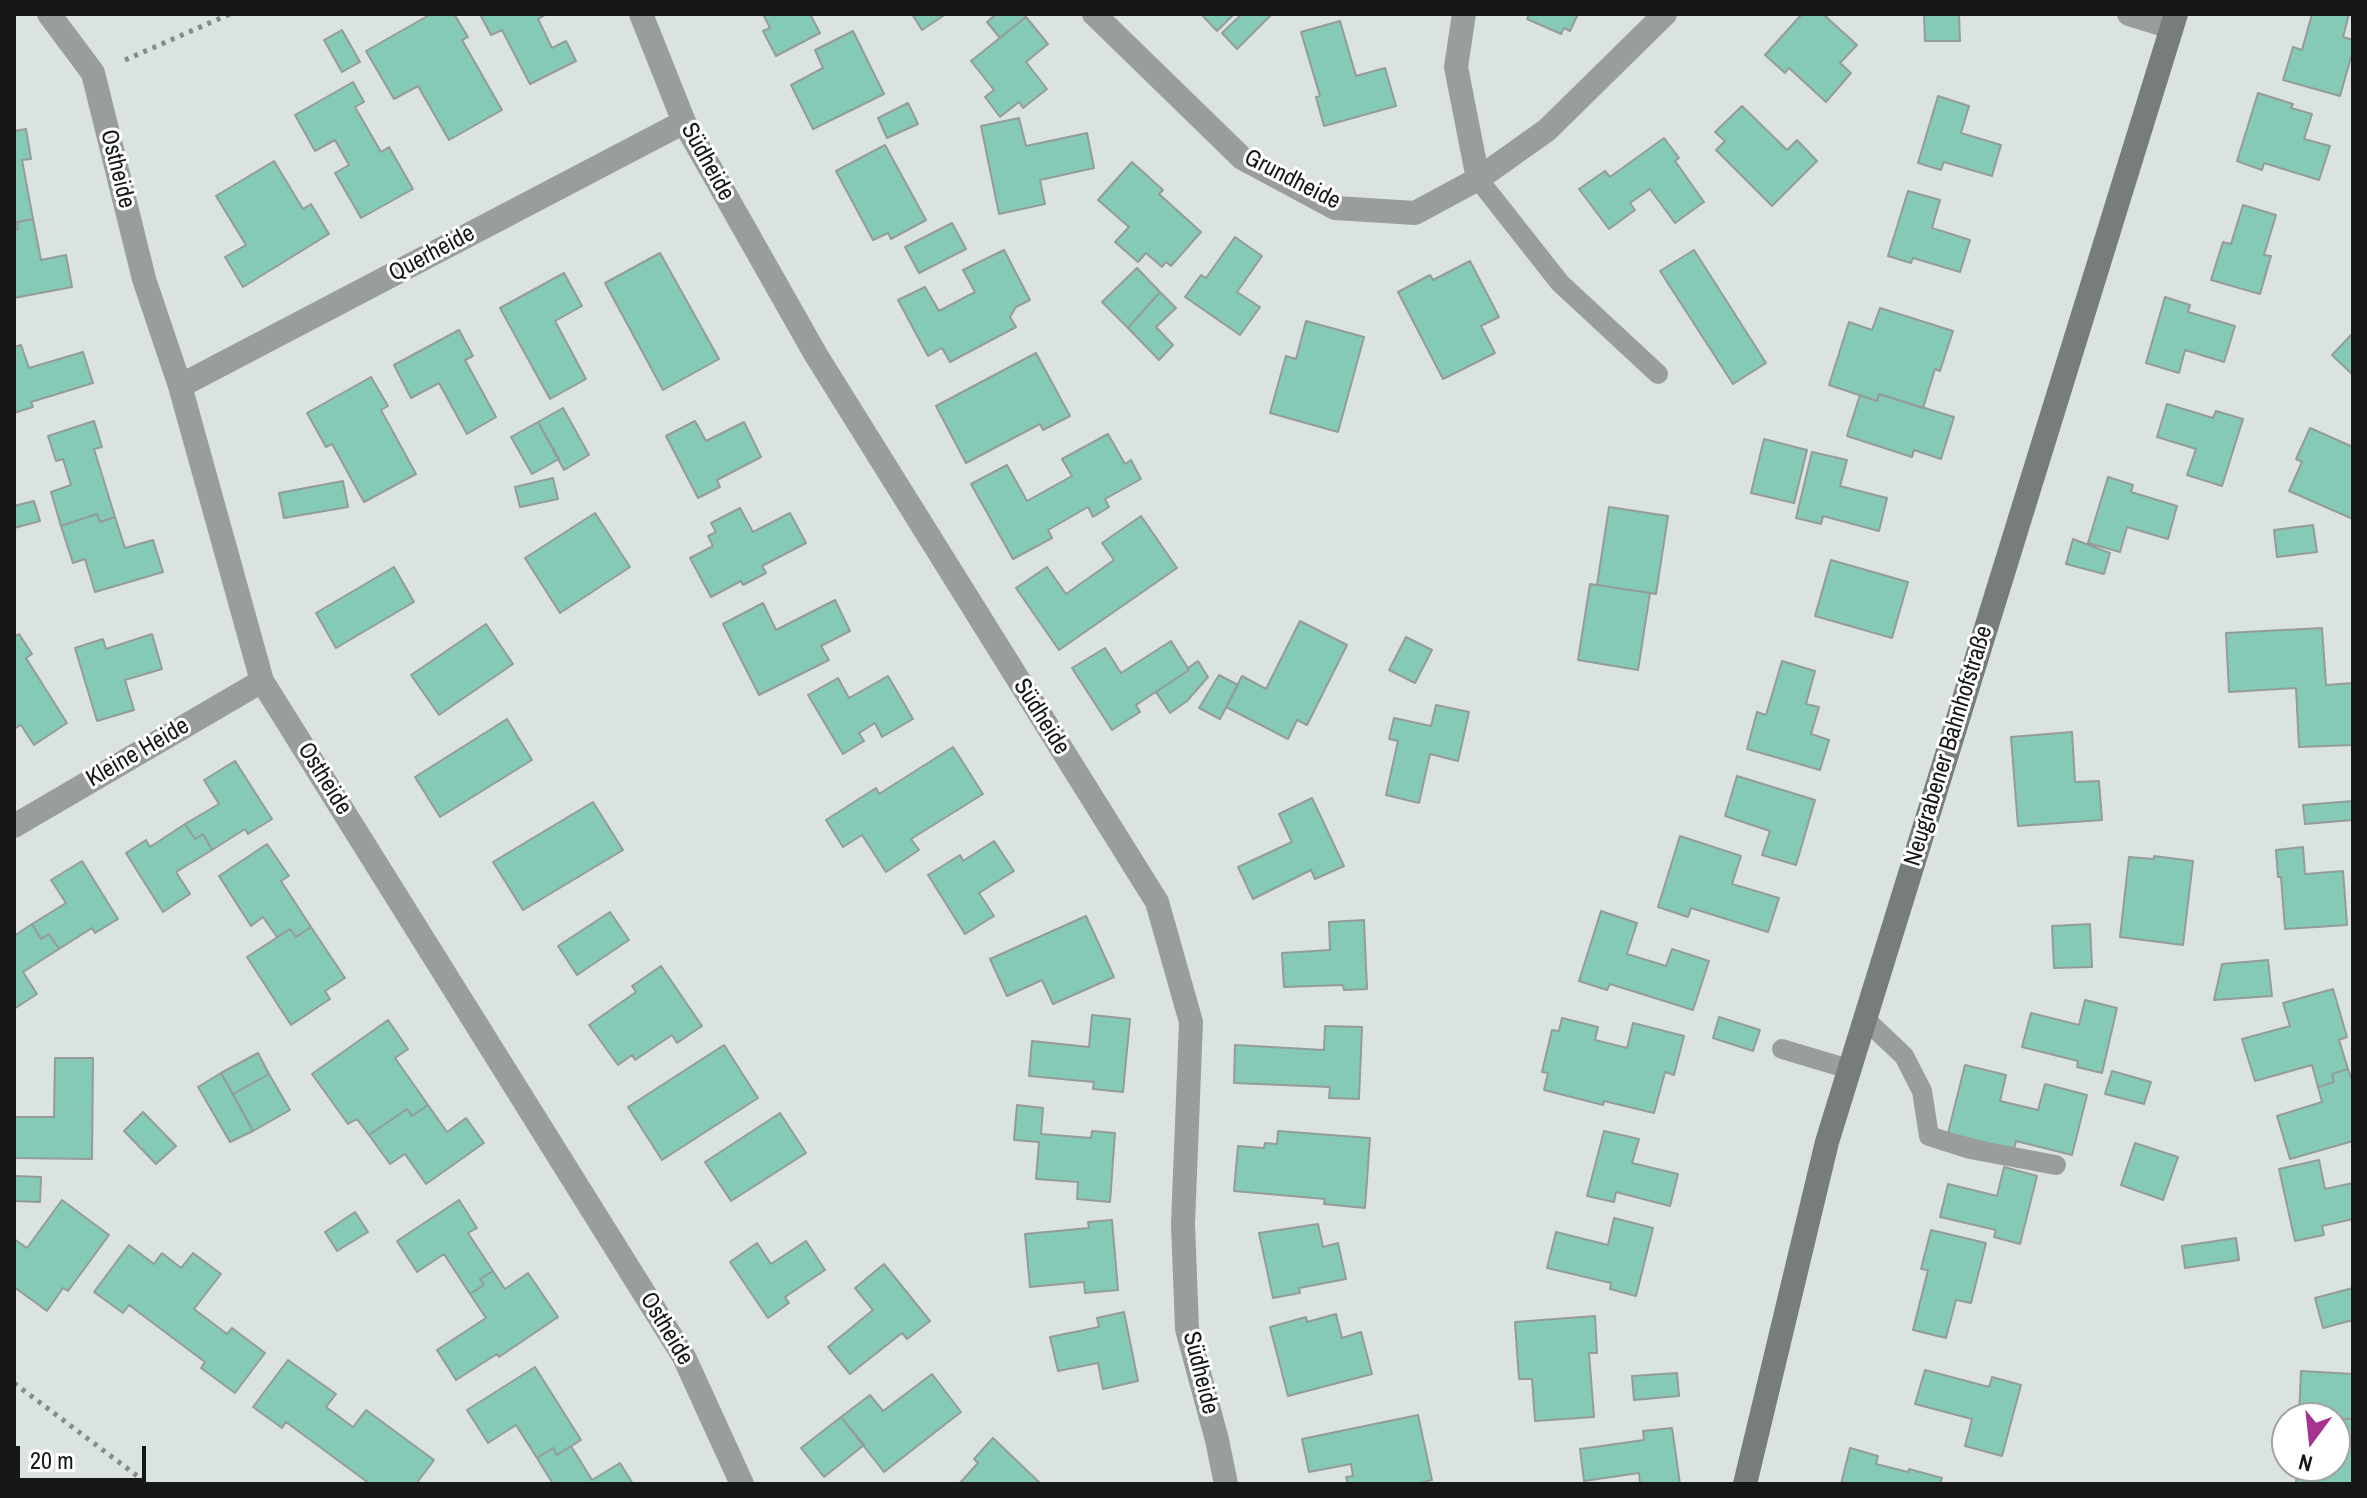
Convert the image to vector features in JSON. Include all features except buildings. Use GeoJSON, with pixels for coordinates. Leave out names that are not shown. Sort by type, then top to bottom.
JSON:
{"type":"FeatureCollection","features":[{"type":"Feature","properties":{"kind":"street","name":"Ostheide"},"geometry":{"type":"LineString","coordinates":[[49,14],[93,73],[144,279],[180,386],[262,681],[684,1357],[742,1484]]}},
{"type":"Feature","properties":{"kind":"street","name":"Südheide"},"geometry":{"type":"LineString","coordinates":[[641,14],[684,122],[816,355],[1157,902],[1191,1022],[1183,1224],[1187,1329],[1226,1484]]}},
{"type":"Feature","properties":{"kind":"street","name":"Grundheide"},"geometry":{"type":"LineString","coordinates":[[1094,14],[1242,158],[1335,208],[1415,213],[1478,179],[1547,130],[1665,14]]}},
{"type":"Feature","properties":{"kind":"street"},"geometry":{"type":"LineString","coordinates":[[1464,14],[1456,67],[1478,179]]}},
{"type":"Feature","properties":{"kind":"street"},"geometry":{"type":"LineString","coordinates":[[2129,14],[2173,20]]}},
{"type":"Feature","properties":{"kind":"street","name":"Neugrabener Bahnhofstraße"},"geometry":{"type":"LineString","coordinates":[[1745,1484],[1827,1142],[2173,20]]}},
{"type":"Feature","properties":{"kind":"street","name":"Querheide"},"geometry":{"type":"LineString","coordinates":[[180,386],[684,122]]}},
{"type":"Feature","properties":{"kind":"street","name":"Kleine Heide"},"geometry":{"type":"LineString","coordinates":[[14,826],[262,681]]}},
{"type":"Feature","properties":{"kind":"lane"},"geometry":{"type":"LineString","coordinates":[[1478,179],[1560,283],[1658,374]]}},
{"type":"Feature","properties":{"kind":"lane"},"geometry":{"type":"LineString","coordinates":[[1865,1019],[1904,1056],[1922,1091],[1929,1136],[1970,1149],[2056,1165]]}},
{"type":"Feature","properties":{"kind":"lane"},"geometry":{"type":"LineString","coordinates":[[1782,1049],[1849,1069]]}},
{"type":"Feature","properties":{"kind":"path"},"geometry":{"type":"LineString","coordinates":[[93,73],[230,14]]}},
{"type":"Feature","properties":{"kind":"path"},"geometry":{"type":"LineString","coordinates":[[14,1383],[148,1484]]}}]}
